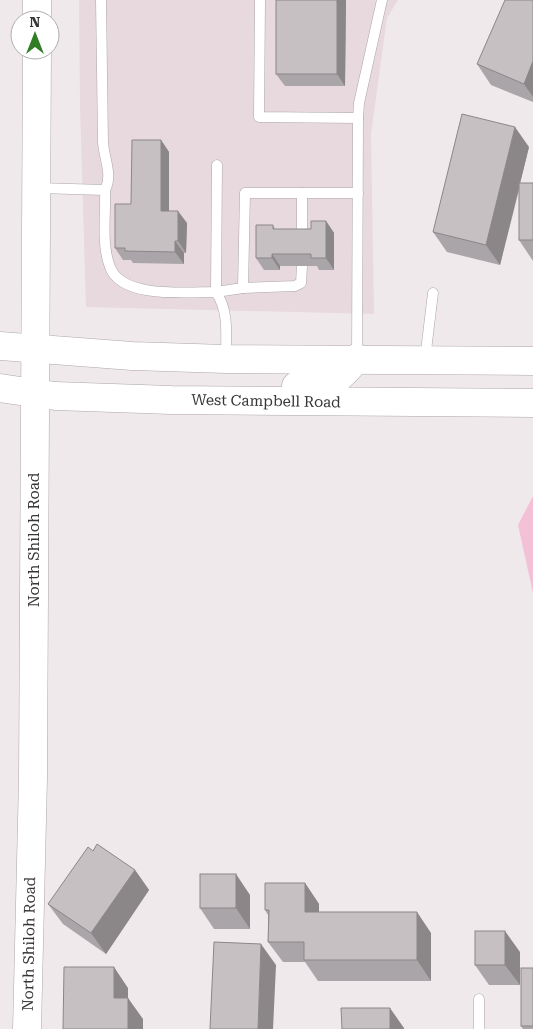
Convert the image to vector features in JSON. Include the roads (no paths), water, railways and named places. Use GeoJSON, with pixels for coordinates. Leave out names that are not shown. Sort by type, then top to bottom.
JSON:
{"type":"FeatureCollection","features":[{"type":"Feature","properties":{"kind":"main road","name":"North Shiloh Road"},"geometry":{"type":"LineString","coordinates":[[27,1029],[33,759],[37,60]]}},
{"type":"Feature","properties":{"kind":"main road"},"geometry":{"type":"LineString","coordinates":[[0,346],[36,350],[226,359],[357,358],[533,361]]}},
{"type":"Feature","properties":{"kind":"main road"},"geometry":{"type":"LineString","coordinates":[[171,400],[214,390],[330,384],[344,375],[357,358]]}},
{"type":"Feature","properties":{"kind":"main road","name":"West Campbell Road"},"geometry":{"type":"LineString","coordinates":[[0,388],[55,396],[171,400],[533,404]]}},
{"type":"Feature","properties":{"kind":"lane"},"geometry":{"type":"LineString","coordinates":[[101,0],[103,142],[104,157],[109,173],[109,183],[105,190],[106,250],[110,269],[125,284],[145,291],[216,292],[243,288],[295,286],[301,283],[302,266]]}},
{"type":"Feature","properties":{"kind":"lane"},"geometry":{"type":"LineString","coordinates":[[260,0],[259,117],[358,118]]}},
{"type":"Feature","properties":{"kind":"lane"},"geometry":{"type":"LineString","coordinates":[[357,358],[359,103],[382,0]]}},
{"type":"Feature","properties":{"kind":"lane"},"geometry":{"type":"LineString","coordinates":[[217,165],[216,292],[222,301],[225,316],[226,359]]}},
{"type":"Feature","properties":{"kind":"lane"},"geometry":{"type":"LineString","coordinates":[[37,188],[105,190]]}},
{"type":"Feature","properties":{"kind":"lane"},"geometry":{"type":"LineString","coordinates":[[243,288],[245,193],[358,193]]}},
{"type":"Feature","properties":{"kind":"lane"},"geometry":{"type":"LineString","coordinates":[[302,193],[302,241]]}},
{"type":"Feature","properties":{"kind":"lane"},"geometry":{"type":"LineString","coordinates":[[425,360],[433,293]]}},
{"type":"Feature","properties":{"kind":"lane"},"geometry":{"type":"LineString","coordinates":[[479,1029],[480,999]]}}]}
